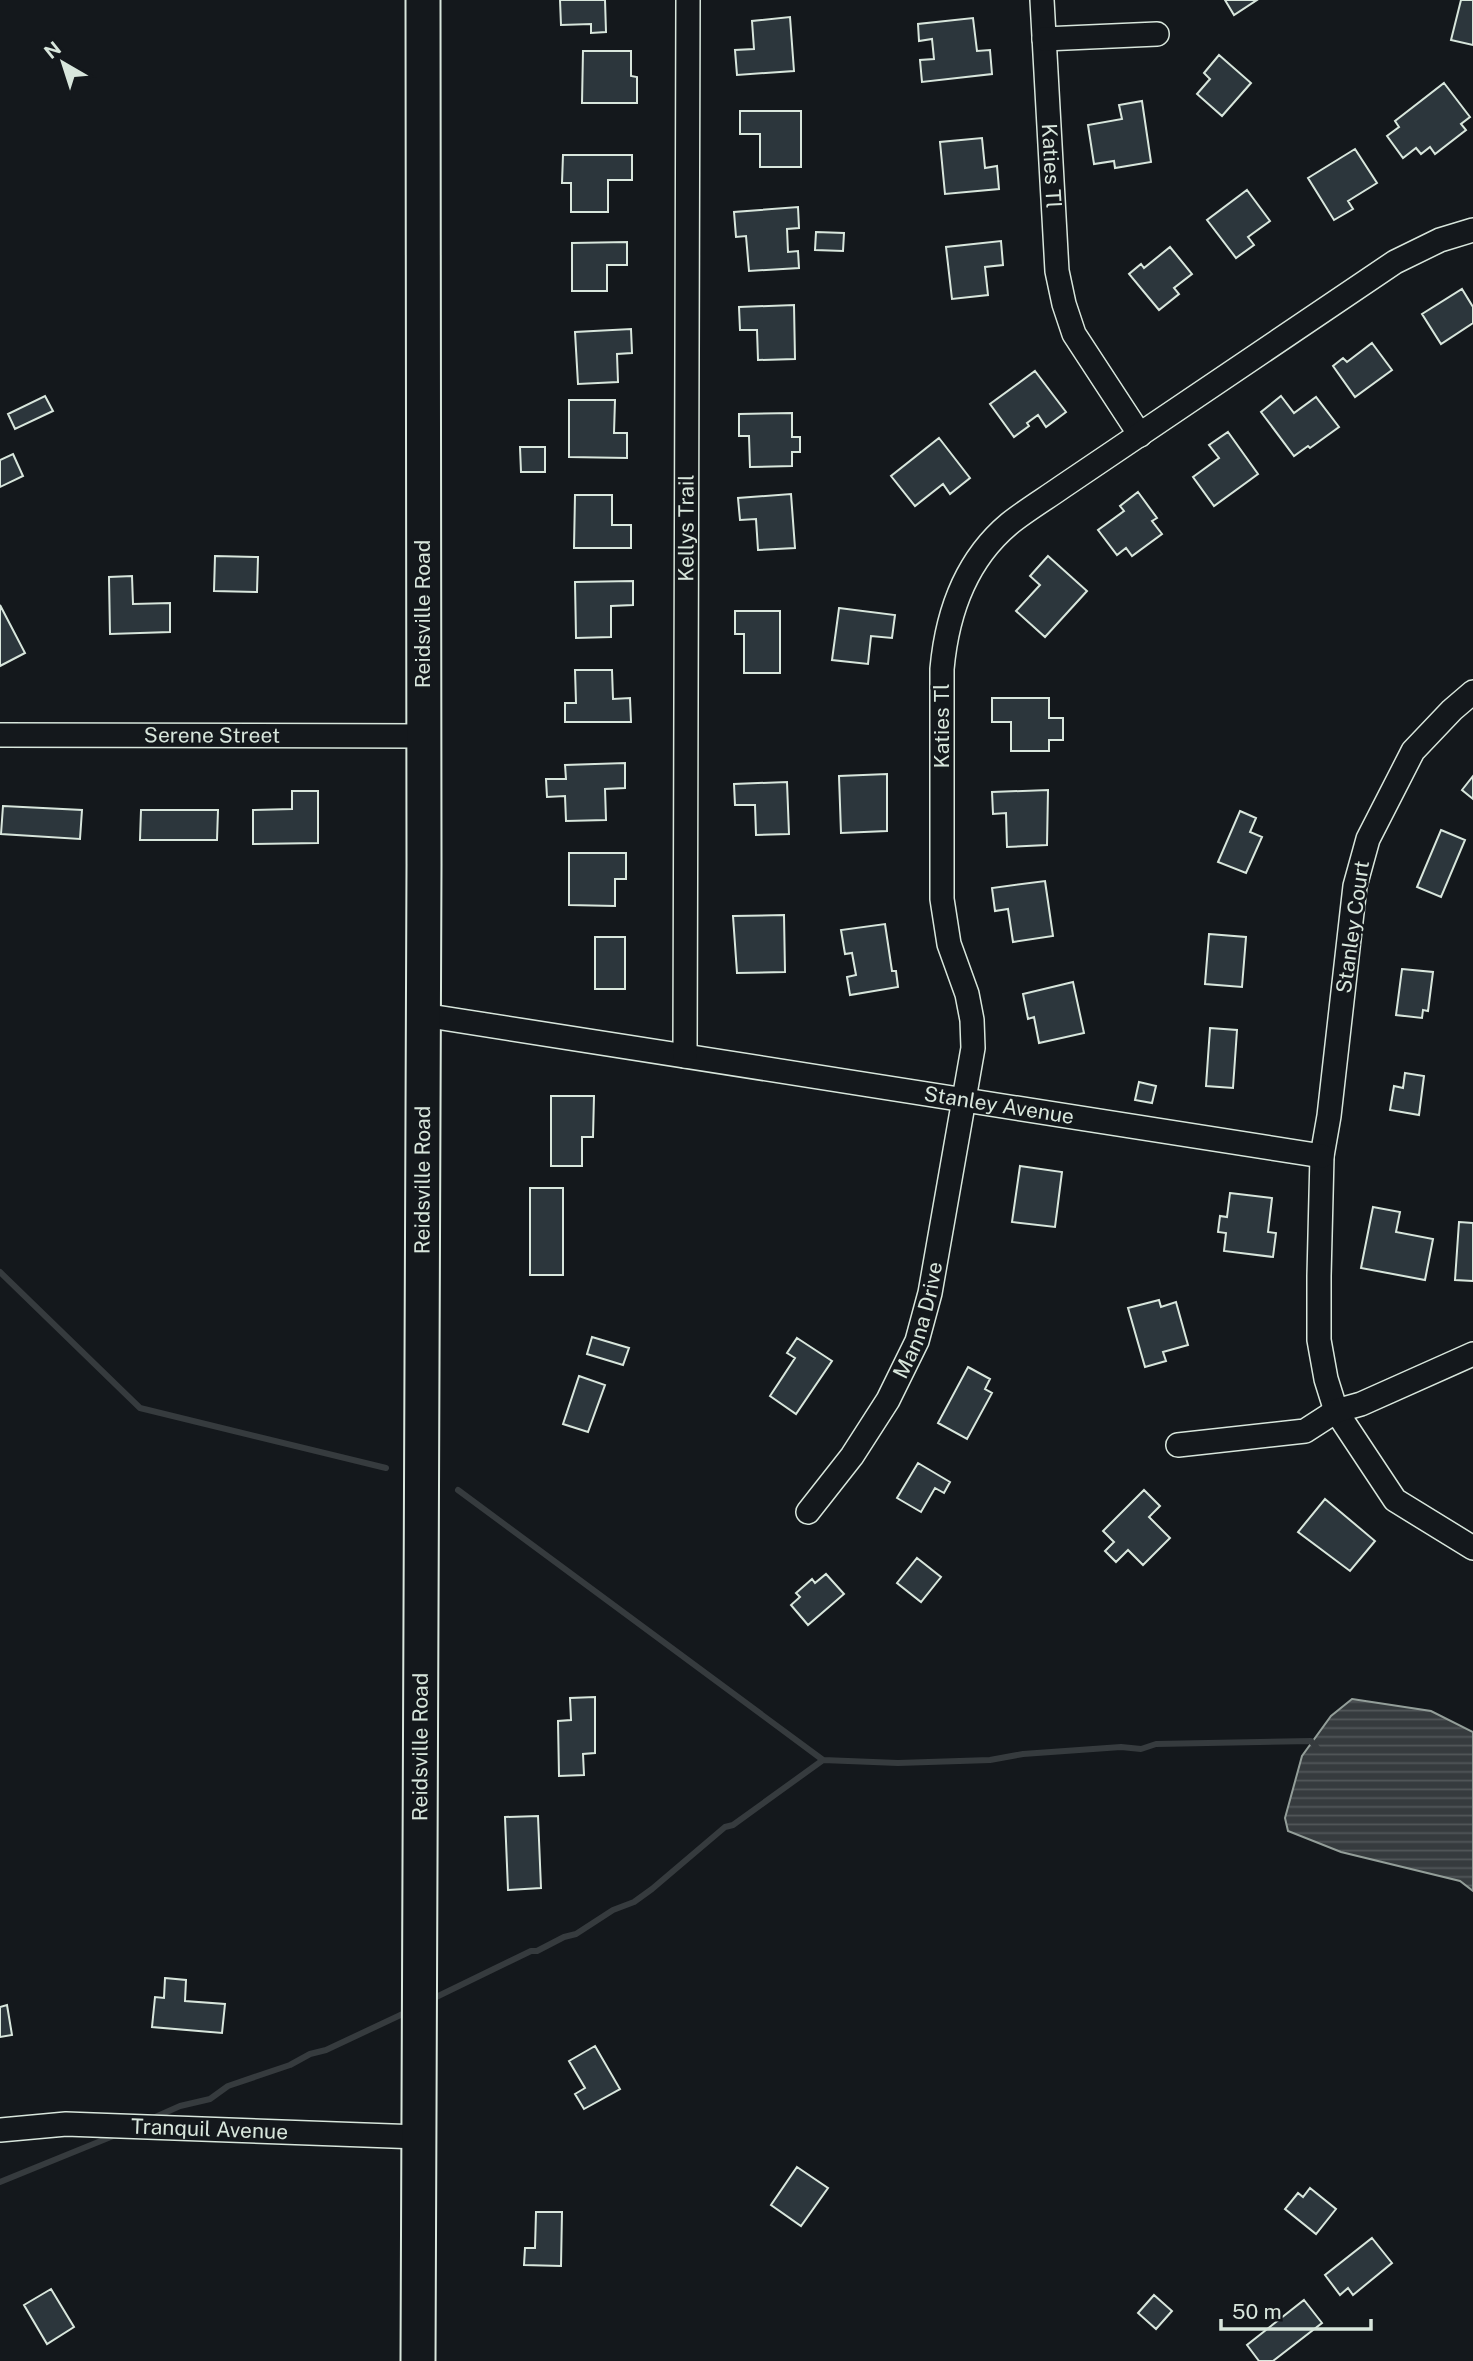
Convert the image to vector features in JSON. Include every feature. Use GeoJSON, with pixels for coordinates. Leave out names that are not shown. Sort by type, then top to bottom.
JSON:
{"type":"FeatureCollection","features":[{"type":"Feature","properties":{"kind":"highway","name":"Reidsville Road"},"geometry":{"type":"LineString","coordinates":[[418,2361],[424,736],[423,0]]}},
{"type":"Feature","properties":{"kind":"street","name":"Kellys Trail"},"geometry":{"type":"LineString","coordinates":[[684,1056],[688,0]]}},
{"type":"Feature","properties":{"kind":"street","name":"Katies Tl"},"geometry":{"type":"LineString","coordinates":[[1042,0],[1057,271],[1064,304],[1074,334],[1140,435]]}},
{"type":"Feature","properties":{"kind":"street"},"geometry":{"type":"LineString","coordinates":[[1044,40],[1157,34]]}},
{"type":"Feature","properties":{"kind":"street","name":"Katies Tl"},"geometry":{"type":"LineString","coordinates":[[963,1100],[974,1048],[967,994],[949,944],[942,899],[943,669],[945,640],[951,614],[974,565],[1008,525],[1395,262],[1440,240],[1473,230]]}},
{"type":"Feature","properties":{"kind":"street","name":"Stanley Court"},"geometry":{"type":"LineString","coordinates":[[1322,1156],[1355,887],[1368,839],[1413,751],[1473,692]]}},
{"type":"Feature","properties":{"kind":"street","name":"Serene Street"},"geometry":{"type":"LineString","coordinates":[[0,735],[424,736]]}},
{"type":"Feature","properties":{"kind":"street","name":"Stanley Avenue"},"geometry":{"type":"LineString","coordinates":[[423,1015],[1322,1156]]}},
{"type":"Feature","properties":{"kind":"street","name":"Manna Drive"},"geometry":{"type":"LineString","coordinates":[[808,1512],[852,1456],[888,1400],[917,1341],[930,1293],[963,1100]]}},
{"type":"Feature","properties":{"kind":"street"},"geometry":{"type":"LineString","coordinates":[[1322,1156],[1319,1340],[1326,1379],[1336,1411],[1395,1500],[1473,1548]]}},
{"type":"Feature","properties":{"kind":"street"},"geometry":{"type":"LineString","coordinates":[[1178,1445],[1305,1431],[1336,1411],[1361,1404],[1473,1354]]}},
{"type":"Feature","properties":{"kind":"street","name":"Tranquil Avenue"},"geometry":{"type":"LineString","coordinates":[[0,2130],[66,2124],[419,2137]]}},
{"type":"Feature","properties":{"kind":"shaded area"},"geometry":{"type":"Polygon","coordinates":[[[1352,1699],[1431,1711],[1473,1732],[1473,1891],[1460,1881],[1341,1852],[1288,1831],[1285,1818],[1302,1756],[1331,1716],[1352,1699]]]}},
{"type":"Feature","properties":{"kind":"building"},"geometry":{"type":"Polygon","coordinates":[[[560,0],[605,0],[606,32],[591,33],[591,24],[561,25],[560,0]]]}},
{"type":"Feature","properties":{"kind":"building"},"geometry":{"type":"Polygon","coordinates":[[[1225,0],[1257,0],[1234,15],[1225,0]]]}},
{"type":"Feature","properties":{"kind":"building"},"geometry":{"type":"Polygon","coordinates":[[[1461,0],[1473,0],[1473,45],[1451,40],[1461,0]]]}},
{"type":"Feature","properties":{"kind":"building"},"geometry":{"type":"Polygon","coordinates":[[[790,17],[794,71],[737,75],[735,50],[754,49],[752,21],[790,17]]]}},
{"type":"Feature","properties":{"kind":"building"},"geometry":{"type":"Polygon","coordinates":[[[973,18],[977,51],[990,50],[992,74],[922,82],[920,60],[934,59],[932,39],[919,41],[918,24],[973,18]]]}},
{"type":"Feature","properties":{"kind":"building"},"geometry":{"type":"Polygon","coordinates":[[[583,51],[631,51],[631,76],[637,77],[637,103],[582,103],[583,51]]]}},
{"type":"Feature","properties":{"kind":"building"},"geometry":{"type":"Polygon","coordinates":[[[1219,55],[1251,83],[1222,116],[1197,94],[1210,79],[1204,73],[1219,55]]]}},
{"type":"Feature","properties":{"kind":"building"},"geometry":{"type":"Polygon","coordinates":[[[1444,83],[1470,117],[1461,124],[1466,130],[1435,154],[1430,147],[1421,154],[1416,148],[1403,158],[1387,136],[1399,127],[1395,121],[1444,83]]]}},
{"type":"Feature","properties":{"kind":"building"},"geometry":{"type":"Polygon","coordinates":[[[1142,101],[1151,162],[1115,168],[1114,161],[1094,164],[1088,125],[1122,119],[1119,105],[1142,101]]]}},
{"type":"Feature","properties":{"kind":"building"},"geometry":{"type":"Polygon","coordinates":[[[740,111],[801,111],[801,167],[760,167],[760,134],[740,134],[740,111]]]}},
{"type":"Feature","properties":{"kind":"building"},"geometry":{"type":"Polygon","coordinates":[[[982,138],[985,168],[997,166],[999,189],[945,194],[940,142],[982,138]]]}},
{"type":"Feature","properties":{"kind":"building"},"geometry":{"type":"Polygon","coordinates":[[[1355,149],[1377,183],[1348,201],[1353,209],[1334,220],[1308,178],[1355,149]]]}},
{"type":"Feature","properties":{"kind":"building"},"geometry":{"type":"Polygon","coordinates":[[[563,155],[632,155],[632,180],[608,180],[608,212],[571,212],[571,183],[562,183],[563,155]]]}},
{"type":"Feature","properties":{"kind":"building"},"geometry":{"type":"Polygon","coordinates":[[[1247,190],[1270,221],[1248,237],[1254,245],[1236,258],[1207,220],[1247,190]]]}},
{"type":"Feature","properties":{"kind":"building"},"geometry":{"type":"Polygon","coordinates":[[[798,207],[799,228],[787,229],[788,252],[798,251],[799,268],[749,271],[746,236],[736,237],[734,212],[798,207]]]}},
{"type":"Feature","properties":{"kind":"building"},"geometry":{"type":"Polygon","coordinates":[[[816,232],[844,233],[843,251],[815,250],[816,232]]]}},
{"type":"Feature","properties":{"kind":"building"},"geometry":{"type":"Polygon","coordinates":[[[1001,241],[1003,265],[985,267],[988,295],[952,299],[946,247],[1001,241]]]}},
{"type":"Feature","properties":{"kind":"building"},"geometry":{"type":"Polygon","coordinates":[[[627,242],[627,265],[607,265],[607,291],[572,291],[572,243],[627,242]]]}},
{"type":"Feature","properties":{"kind":"building"},"geometry":{"type":"Polygon","coordinates":[[[1170,247],[1192,274],[1174,288],[1179,294],[1159,310],[1129,274],[1141,264],[1144,268],[1170,247]]]}},
{"type":"Feature","properties":{"kind":"building"},"geometry":{"type":"Polygon","coordinates":[[[1462,289],[1473,307],[1473,323],[1441,344],[1422,314],[1462,289]]]}},
{"type":"Feature","properties":{"kind":"building"},"geometry":{"type":"Polygon","coordinates":[[[794,305],[795,359],[758,360],[757,330],[740,330],[739,307],[794,305]]]}},
{"type":"Feature","properties":{"kind":"building"},"geometry":{"type":"Polygon","coordinates":[[[631,329],[632,353],[617,354],[618,382],[578,384],[575,332],[631,329]]]}},
{"type":"Feature","properties":{"kind":"building"},"geometry":{"type":"Polygon","coordinates":[[[1372,343],[1392,370],[1355,397],[1333,366],[1343,358],[1347,362],[1372,343]]]}},
{"type":"Feature","properties":{"kind":"building"},"geometry":{"type":"Polygon","coordinates":[[[1035,371],[1066,412],[1046,427],[1038,415],[1014,437],[990,404],[1035,371]]]}},
{"type":"Feature","properties":{"kind":"building"},"geometry":{"type":"Polygon","coordinates":[[[45,396],[53,411],[15,429],[8,414],[45,396]]]}},
{"type":"Feature","properties":{"kind":"building"},"geometry":{"type":"Polygon","coordinates":[[[1281,396],[1294,413],[1316,397],[1339,427],[1294,456],[1261,412],[1281,396]]]}},
{"type":"Feature","properties":{"kind":"building"},"geometry":{"type":"Polygon","coordinates":[[[569,400],[615,400],[614,433],[627,433],[627,458],[569,457],[569,400]]]}},
{"type":"Feature","properties":{"kind":"building"},"geometry":{"type":"Polygon","coordinates":[[[792,413],[792,437],[800,437],[800,452],[792,452],[792,466],[750,467],[749,436],[739,436],[739,414],[792,413]]]}},
{"type":"Feature","properties":{"kind":"building"},"geometry":{"type":"Polygon","coordinates":[[[1228,432],[1258,474],[1214,506],[1193,477],[1219,458],[1209,445],[1228,432]]]}},
{"type":"Feature","properties":{"kind":"building"},"geometry":{"type":"Polygon","coordinates":[[[939,438],[970,478],[950,494],[943,484],[915,506],[891,476],[939,438]]]}},
{"type":"Feature","properties":{"kind":"building"},"geometry":{"type":"Polygon","coordinates":[[[520,447],[545,447],[545,472],[521,472],[520,447]]]}},
{"type":"Feature","properties":{"kind":"building"},"geometry":{"type":"Polygon","coordinates":[[[13,454],[23,476],[0,487],[0,460],[13,454]]]}},
{"type":"Feature","properties":{"kind":"building"},"geometry":{"type":"Polygon","coordinates":[[[1138,492],[1157,518],[1152,521],[1162,534],[1132,556],[1126,548],[1117,555],[1098,530],[1124,511],[1120,506],[1138,492]]]}},
{"type":"Feature","properties":{"kind":"building"},"geometry":{"type":"Polygon","coordinates":[[[791,494],[795,548],[758,550],[756,519],[740,520],[738,498],[791,494]]]}},
{"type":"Feature","properties":{"kind":"building"},"geometry":{"type":"Polygon","coordinates":[[[575,495],[612,495],[612,525],[631,525],[631,548],[574,548],[575,495]]]}},
{"type":"Feature","properties":{"kind":"building"},"geometry":{"type":"Polygon","coordinates":[[[215,556],[258,557],[257,592],[214,591],[215,556]]]}},
{"type":"Feature","properties":{"kind":"building"},"geometry":{"type":"Polygon","coordinates":[[[1048,556],[1087,591],[1045,637],[1016,611],[1040,585],[1030,576],[1048,556]]]}},
{"type":"Feature","properties":{"kind":"building"},"geometry":{"type":"Polygon","coordinates":[[[132,576],[133,604],[170,603],[170,632],[110,634],[109,577],[132,576]]]}},
{"type":"Feature","properties":{"kind":"building"},"geometry":{"type":"Polygon","coordinates":[[[633,581],[633,605],[611,606],[611,637],[576,638],[575,582],[633,581]]]}},
{"type":"Feature","properties":{"kind":"building"},"geometry":{"type":"Polygon","coordinates":[[[0,605],[25,653],[0,666],[0,605]]]}},
{"type":"Feature","properties":{"kind":"building"},"geometry":{"type":"Polygon","coordinates":[[[839,608],[895,615],[892,638],[871,636],[868,664],[832,660],[839,608]]]}},
{"type":"Feature","properties":{"kind":"building"},"geometry":{"type":"Polygon","coordinates":[[[735,611],[780,611],[780,673],[744,673],[744,634],[735,634],[735,611]]]}},
{"type":"Feature","properties":{"kind":"building"},"geometry":{"type":"Polygon","coordinates":[[[575,670],[612,670],[613,699],[630,698],[631,722],[565,722],[565,703],[576,703],[575,670]]]}},
{"type":"Feature","properties":{"kind":"building"},"geometry":{"type":"Polygon","coordinates":[[[992,698],[1049,698],[1049,718],[1063,718],[1063,740],[1049,740],[1049,751],[1011,751],[1011,722],[992,722],[992,698]]]}},
{"type":"Feature","properties":{"kind":"building"},"geometry":{"type":"Polygon","coordinates":[[[625,763],[625,788],[605,789],[606,820],[566,821],[565,796],[547,797],[546,779],[566,779],[565,765],[625,763]]]}},
{"type":"Feature","properties":{"kind":"building"},"geometry":{"type":"Polygon","coordinates":[[[887,774],[887,831],[841,833],[839,776],[887,774]]]}},
{"type":"Feature","properties":{"kind":"building"},"geometry":{"type":"Polygon","coordinates":[[[1473,776],[1473,799],[1462,790],[1473,776]]]}},
{"type":"Feature","properties":{"kind":"building"},"geometry":{"type":"Polygon","coordinates":[[[787,782],[789,834],[756,835],[755,805],[735,805],[734,784],[787,782]]]}},
{"type":"Feature","properties":{"kind":"building"},"geometry":{"type":"Polygon","coordinates":[[[1048,790],[1047,845],[1007,847],[1006,813],[993,814],[992,792],[1048,790]]]}},
{"type":"Feature","properties":{"kind":"building"},"geometry":{"type":"Polygon","coordinates":[[[292,791],[318,791],[318,843],[253,844],[253,810],[292,809],[292,791]]]}},
{"type":"Feature","properties":{"kind":"building"},"geometry":{"type":"Polygon","coordinates":[[[3,806],[82,810],[80,839],[1,834],[3,806]]]}},
{"type":"Feature","properties":{"kind":"building"},"geometry":{"type":"Polygon","coordinates":[[[141,810],[218,810],[217,840],[140,840],[141,810]]]}},
{"type":"Feature","properties":{"kind":"building"},"geometry":{"type":"Polygon","coordinates":[[[1240,811],[1256,818],[1250,832],[1262,837],[1246,873],[1218,862],[1240,811]]]}},
{"type":"Feature","properties":{"kind":"building"},"geometry":{"type":"Polygon","coordinates":[[[1441,830],[1465,840],[1441,897],[1417,887],[1441,830]]]}},
{"type":"Feature","properties":{"kind":"building"},"geometry":{"type":"Polygon","coordinates":[[[569,853],[626,853],[626,879],[615,879],[615,906],[569,905],[569,853]]]}},
{"type":"Feature","properties":{"kind":"building"},"geometry":{"type":"Polygon","coordinates":[[[1045,881],[1053,936],[1013,942],[1008,909],[995,911],[992,888],[1045,881]]]}},
{"type":"Feature","properties":{"kind":"building"},"geometry":{"type":"Polygon","coordinates":[[[784,915],[785,972],[737,973],[733,916],[784,915]]]}},
{"type":"Feature","properties":{"kind":"building"},"geometry":{"type":"Polygon","coordinates":[[[885,924],[892,971],[896,971],[898,987],[850,995],[847,977],[856,975],[852,953],[845,954],[841,930],[885,924]]]}},
{"type":"Feature","properties":{"kind":"building"},"geometry":{"type":"Polygon","coordinates":[[[1209,934],[1246,937],[1242,987],[1205,984],[1209,934]]]}},
{"type":"Feature","properties":{"kind":"building"},"geometry":{"type":"Polygon","coordinates":[[[595,937],[625,937],[625,989],[595,989],[595,937]]]}},
{"type":"Feature","properties":{"kind":"building"},"geometry":{"type":"Polygon","coordinates":[[[1402,969],[1433,972],[1428,1011],[1423,1010],[1422,1018],[1396,1015],[1402,969]]]}},
{"type":"Feature","properties":{"kind":"building"},"geometry":{"type":"Polygon","coordinates":[[[1073,982],[1084,1033],[1039,1043],[1034,1017],[1028,1019],[1023,994],[1073,982]]]}},
{"type":"Feature","properties":{"kind":"building"},"geometry":{"type":"Polygon","coordinates":[[[1210,1028],[1237,1030],[1233,1088],[1206,1086],[1210,1028]]]}},
{"type":"Feature","properties":{"kind":"building"},"geometry":{"type":"Polygon","coordinates":[[[1405,1073],[1424,1076],[1419,1115],[1390,1110],[1394,1086],[1403,1088],[1405,1073]]]}},
{"type":"Feature","properties":{"kind":"building"},"geometry":{"type":"Polygon","coordinates":[[[1139,1082],[1156,1086],[1152,1103],[1135,1100],[1139,1082]]]}},
{"type":"Feature","properties":{"kind":"building"},"geometry":{"type":"Polygon","coordinates":[[[551,1096],[594,1096],[593,1137],[582,1137],[582,1166],[551,1166],[551,1096]]]}},
{"type":"Feature","properties":{"kind":"building"},"geometry":{"type":"Polygon","coordinates":[[[1020,1166],[1062,1172],[1055,1227],[1012,1222],[1020,1166]]]}},
{"type":"Feature","properties":{"kind":"building"},"geometry":{"type":"Polygon","coordinates":[[[530,1188],[563,1188],[563,1275],[530,1275],[530,1188]]]}},
{"type":"Feature","properties":{"kind":"building"},"geometry":{"type":"Polygon","coordinates":[[[1230,1193],[1272,1198],[1268,1232],[1276,1233],[1273,1257],[1224,1251],[1226,1233],[1218,1232],[1220,1216],[1227,1217],[1230,1193]]]}},
{"type":"Feature","properties":{"kind":"building"},"geometry":{"type":"Polygon","coordinates":[[[1373,1207],[1400,1212],[1396,1232],[1433,1239],[1425,1280],[1361,1268],[1373,1207]]]}},
{"type":"Feature","properties":{"kind":"building"},"geometry":{"type":"Polygon","coordinates":[[[1459,1222],[1473,1223],[1473,1281],[1455,1280],[1459,1222]]]}},
{"type":"Feature","properties":{"kind":"building"},"geometry":{"type":"Polygon","coordinates":[[[1159,1300],[1161,1307],[1176,1302],[1188,1345],[1163,1352],[1166,1361],[1145,1367],[1128,1308],[1159,1300]]]}},
{"type":"Feature","properties":{"kind":"building"},"geometry":{"type":"Polygon","coordinates":[[[592,1337],[629,1348],[623,1365],[587,1354],[592,1337]]]}},
{"type":"Feature","properties":{"kind":"building"},"geometry":{"type":"Polygon","coordinates":[[[797,1338],[832,1361],[796,1414],[770,1396],[795,1358],[787,1353],[797,1338]]]}},
{"type":"Feature","properties":{"kind":"building"},"geometry":{"type":"Polygon","coordinates":[[[968,1367],[990,1379],[985,1389],[992,1393],[967,1439],[938,1423],[968,1367]]]}},
{"type":"Feature","properties":{"kind":"building"},"geometry":{"type":"Polygon","coordinates":[[[579,1376],[605,1385],[588,1432],[563,1424],[579,1376]]]}},
{"type":"Feature","properties":{"kind":"building"},"geometry":{"type":"Polygon","coordinates":[[[918,1463],[950,1482],[944,1493],[935,1488],[921,1512],[897,1498],[918,1463]]]}},
{"type":"Feature","properties":{"kind":"building"},"geometry":{"type":"Polygon","coordinates":[[[1144,1490],[1160,1506],[1149,1517],[1170,1538],[1143,1565],[1128,1550],[1116,1562],[1105,1551],[1114,1542],[1103,1531],[1144,1490]]]}},
{"type":"Feature","properties":{"kind":"building"},"geometry":{"type":"Polygon","coordinates":[[[1325,1499],[1375,1541],[1350,1571],[1298,1532],[1325,1499]]]}},
{"type":"Feature","properties":{"kind":"building"},"geometry":{"type":"Polygon","coordinates":[[[917,1558],[941,1577],[921,1602],[897,1583],[917,1558]]]}},
{"type":"Feature","properties":{"kind":"building"},"geometry":{"type":"Polygon","coordinates":[[[826,1574],[844,1594],[808,1625],[791,1605],[800,1597],[796,1593],[812,1579],[815,1583],[826,1574]]]}},
{"type":"Feature","properties":{"kind":"building"},"geometry":{"type":"Polygon","coordinates":[[[595,1697],[595,1753],[583,1754],[584,1775],[559,1776],[558,1721],[571,1720],[570,1698],[595,1697]]]}},
{"type":"Feature","properties":{"kind":"building"},"geometry":{"type":"Polygon","coordinates":[[[538,1816],[541,1888],[508,1890],[505,1817],[538,1816]]]}},
{"type":"Feature","properties":{"kind":"building"},"geometry":{"type":"Polygon","coordinates":[[[165,1978],[186,1980],[185,2001],[225,2004],[222,2033],[152,2027],[155,1997],[164,1998],[165,1978]]]}},
{"type":"Feature","properties":{"kind":"building"},"geometry":{"type":"Polygon","coordinates":[[[7,2005],[12,2035],[0,2037],[0,2007],[7,2005]]]}},
{"type":"Feature","properties":{"kind":"building"},"geometry":{"type":"Polygon","coordinates":[[[595,2046],[620,2089],[584,2109],[575,2094],[585,2088],[569,2061],[595,2046]]]}},
{"type":"Feature","properties":{"kind":"building"},"geometry":{"type":"Polygon","coordinates":[[[797,2167],[828,2188],[801,2226],[771,2205],[797,2167]]]}},
{"type":"Feature","properties":{"kind":"building"},"geometry":{"type":"Polygon","coordinates":[[[1310,2188],[1336,2209],[1316,2234],[1285,2209],[1298,2193],[1303,2197],[1310,2188]]]}},
{"type":"Feature","properties":{"kind":"building"},"geometry":{"type":"Polygon","coordinates":[[[536,2212],[562,2212],[561,2266],[524,2265],[525,2248],[535,2248],[536,2212]]]}},
{"type":"Feature","properties":{"kind":"building"},"geometry":{"type":"Polygon","coordinates":[[[1372,2238],[1392,2263],[1353,2295],[1348,2288],[1340,2295],[1325,2275],[1372,2238]]]}},
{"type":"Feature","properties":{"kind":"building"},"geometry":{"type":"Polygon","coordinates":[[[51,2289],[74,2327],[47,2344],[24,2305],[51,2289]]]}},
{"type":"Feature","properties":{"kind":"building"},"geometry":{"type":"Polygon","coordinates":[[[1154,2295],[1172,2311],[1156,2329],[1138,2313],[1154,2295]]]}},
{"type":"Feature","properties":{"kind":"building"},"geometry":{"type":"Polygon","coordinates":[[[1304,2300],[1322,2323],[1273,2361],[1259,2361],[1247,2345],[1304,2300]]]}},
{"type":"Feature","properties":{"kind":"waterway"},"geometry":{"type":"LineString","coordinates":[[0,1272],[140,1408],[386,1468]]}},
{"type":"Feature","properties":{"kind":"waterway"},"geometry":{"type":"LineString","coordinates":[[458,1490],[823,1760],[898,1763],[990,1760],[1023,1754],[1121,1747],[1141,1749],[1156,1744],[1311,1741],[1317,1748]]}},
{"type":"Feature","properties":{"kind":"waterway"},"geometry":{"type":"LineString","coordinates":[[428,2001],[531,1951],[537,1951],[576,1934],[613,1910],[634,1902],[725,1827],[733,1825],[823,1760]]}},
{"type":"Feature","properties":{"kind":"waterway"},"geometry":{"type":"LineString","coordinates":[[153,2118],[180,2106],[210,2099],[228,2086],[290,2065],[409,2011]]}},
{"type":"Feature","properties":{"kind":"waterway"},"geometry":{"type":"LineString","coordinates":[[0,2182],[118,2134]]}}]}
